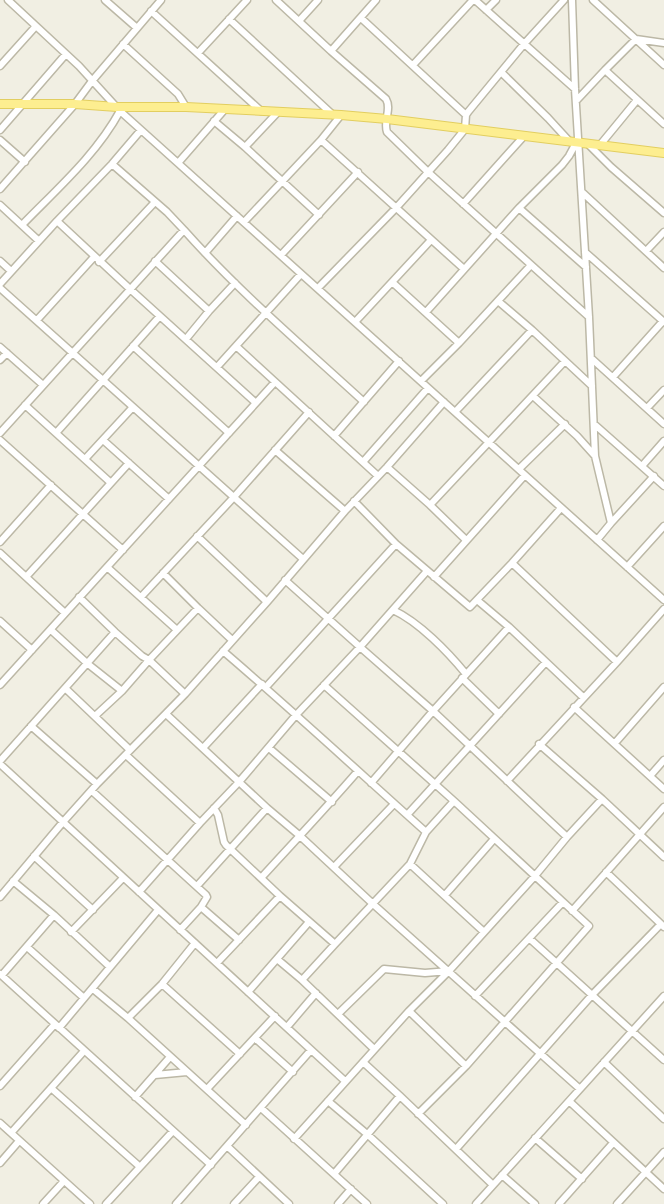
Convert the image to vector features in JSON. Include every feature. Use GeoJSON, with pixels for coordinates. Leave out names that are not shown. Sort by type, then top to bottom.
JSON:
{"type":"FeatureCollection","features":[{"type":"Feature","properties":{"kind":"main road"},"geometry":{"type":"LineString","coordinates":[[0,104],[75,104],[118,109],[186,107],[337,115],[387,119],[661,152]]}},
{"type":"Feature","properties":{"kind":"street"},"geometry":{"type":"LineString","coordinates":[[8,0],[79,66],[118,109],[141,130],[561,508],[662,596]]}},
{"type":"Feature","properties":{"kind":"street"},"geometry":{"type":"LineString","coordinates":[[105,0],[137,28]]}},
{"type":"Feature","properties":{"kind":"street"},"geometry":{"type":"LineString","coordinates":[[0,189],[75,104],[92,81],[161,0]]}},
{"type":"Feature","properties":{"kind":"street"},"geometry":{"type":"LineString","coordinates":[[198,53],[248,0]]}},
{"type":"Feature","properties":{"kind":"street"},"geometry":{"type":"LineString","coordinates":[[276,0],[386,99],[389,106],[386,126],[388,132],[428,172],[589,317]]}},
{"type":"Feature","properties":{"kind":"street"},"geometry":{"type":"LineString","coordinates":[[299,21],[318,0]]}},
{"type":"Feature","properties":{"kind":"street"},"geometry":{"type":"LineString","coordinates":[[331,51],[376,0]]}},
{"type":"Feature","properties":{"kind":"street"},"geometry":{"type":"LineString","coordinates":[[413,65],[474,0],[575,89]]}},
{"type":"Feature","properties":{"kind":"street"},"geometry":{"type":"LineString","coordinates":[[486,10],[496,0]]}},
{"type":"Feature","properties":{"kind":"street"},"geometry":{"type":"LineString","coordinates":[[318,288],[396,208],[448,150],[465,129],[466,115],[524,44],[564,0]]}},
{"type":"Feature","properties":{"kind":"street"},"geometry":{"type":"LineString","coordinates":[[572,0],[576,101],[575,142],[582,193],[595,456],[611,523]]}},
{"type":"Feature","properties":{"kind":"street"},"geometry":{"type":"LineString","coordinates":[[593,0],[664,65]]}},
{"type":"Feature","properties":{"kind":"street"},"geometry":{"type":"LineString","coordinates":[[151,12],[261,111]]}},
{"type":"Feature","properties":{"kind":"street"},"geometry":{"type":"LineString","coordinates":[[360,18],[466,115]]}},
{"type":"Feature","properties":{"kind":"street"},"geometry":{"type":"LineString","coordinates":[[229,19],[337,115],[322,140],[244,222]]}},
{"type":"Feature","properties":{"kind":"street"},"geometry":{"type":"LineString","coordinates":[[0,66],[36,26]]}},
{"type":"Feature","properties":{"kind":"street"},"geometry":{"type":"LineString","coordinates":[[576,101],[636,39]]}},
{"type":"Feature","properties":{"kind":"street"},"geometry":{"type":"LineString","coordinates":[[636,39],[664,43]]}},
{"type":"Feature","properties":{"kind":"street"},"geometry":{"type":"LineString","coordinates":[[123,44],[178,94],[186,107]]}},
{"type":"Feature","properties":{"kind":"street"},"geometry":{"type":"LineString","coordinates":[[0,130],[66,54]]}},
{"type":"Feature","properties":{"kind":"street"},"geometry":{"type":"LineString","coordinates":[[604,70],[664,124]]}},
{"type":"Feature","properties":{"kind":"street"},"geometry":{"type":"LineString","coordinates":[[501,72],[575,142]]}},
{"type":"Feature","properties":{"kind":"street"},"geometry":{"type":"LineString","coordinates":[[600,145],[637,100]]}},
{"type":"Feature","properties":{"kind":"street"},"geometry":{"type":"LineString","coordinates":[[22,225],[81,166],[108,133],[118,109]]}},
{"type":"Feature","properties":{"kind":"street"},"geometry":{"type":"LineString","coordinates":[[178,163],[225,109]]}},
{"type":"Feature","properties":{"kind":"street"},"geometry":{"type":"LineString","coordinates":[[245,147],[278,112]]}},
{"type":"Feature","properties":{"kind":"street"},"geometry":{"type":"LineString","coordinates":[[214,121],[319,215]]}},
{"type":"Feature","properties":{"kind":"street"},"geometry":{"type":"LineString","coordinates":[[0,284],[112,164],[141,130]]}},
{"type":"Feature","properties":{"kind":"street"},"geometry":{"type":"LineString","coordinates":[[463,204],[524,136]]}},
{"type":"Feature","properties":{"kind":"street"},"geometry":{"type":"LineString","coordinates":[[0,140],[25,162]]}},
{"type":"Feature","properties":{"kind":"street"},"geometry":{"type":"LineString","coordinates":[[322,140],[464,269]]}},
{"type":"Feature","properties":{"kind":"street"},"geometry":{"type":"LineString","coordinates":[[426,312],[519,208],[562,165],[569,156],[575,142]]}},
{"type":"Feature","properties":{"kind":"street"},"geometry":{"type":"LineString","coordinates":[[588,144],[664,213]]}},
{"type":"Feature","properties":{"kind":"street"},"geometry":{"type":"LineString","coordinates":[[661,152],[664,158]]}},
{"type":"Feature","properties":{"kind":"street"},"geometry":{"type":"LineString","coordinates":[[112,164],[184,230],[266,313],[364,402]]}},
{"type":"Feature","properties":{"kind":"street"},"geometry":{"type":"LineString","coordinates":[[281,255],[358,172]]}},
{"type":"Feature","properties":{"kind":"street"},"geometry":{"type":"LineString","coordinates":[[582,193],[664,268]]}},
{"type":"Feature","properties":{"kind":"street"},"geometry":{"type":"LineString","coordinates":[[99,262],[155,202]]}},
{"type":"Feature","properties":{"kind":"street"},"geometry":{"type":"LineString","coordinates":[[0,205],[39,241]]}},
{"type":"Feature","properties":{"kind":"street"},"geometry":{"type":"LineString","coordinates":[[519,208],[586,267]]}},
{"type":"Feature","properties":{"kind":"street"},"geometry":{"type":"LineString","coordinates":[[205,253],[238,216]]}},
{"type":"Feature","properties":{"kind":"street"},"geometry":{"type":"LineString","coordinates":[[57,221],[99,262],[256,402]]}},
{"type":"Feature","properties":{"kind":"street"},"geometry":{"type":"LineString","coordinates":[[0,433],[184,230]]}},
{"type":"Feature","properties":{"kind":"street"},"geometry":{"type":"LineString","coordinates":[[646,251],[664,232]]}},
{"type":"Feature","properties":{"kind":"street"},"geometry":{"type":"LineString","coordinates":[[355,322],[430,240]]}},
{"type":"Feature","properties":{"kind":"street"},"geometry":{"type":"LineString","coordinates":[[585,252],[663,321],[613,378]]}},
{"type":"Feature","properties":{"kind":"street"},"geometry":{"type":"LineString","coordinates":[[37,320],[94,256]]}},
{"type":"Feature","properties":{"kind":"street"},"geometry":{"type":"LineString","coordinates":[[0,261],[11,271]]}},
{"type":"Feature","properties":{"kind":"street"},"geometry":{"type":"LineString","coordinates":[[155,261],[209,311]]}},
{"type":"Feature","properties":{"kind":"street"},"geometry":{"type":"LineString","coordinates":[[421,381],[531,265]]}},
{"type":"Feature","properties":{"kind":"street"},"geometry":{"type":"LineString","coordinates":[[216,367],[301,274]]}},
{"type":"Feature","properties":{"kind":"street"},"geometry":{"type":"LineString","coordinates":[[392,282],[459,343]]}},
{"type":"Feature","properties":{"kind":"street"},"geometry":{"type":"LineString","coordinates":[[186,338],[235,283]]}},
{"type":"Feature","properties":{"kind":"street"},"geometry":{"type":"LineString","coordinates":[[0,288],[303,559]]}},
{"type":"Feature","properties":{"kind":"street"},"geometry":{"type":"LineString","coordinates":[[498,301],[592,386]]}},
{"type":"Feature","properties":{"kind":"street"},"geometry":{"type":"LineString","coordinates":[[56,433],[160,316]]}},
{"type":"Feature","properties":{"kind":"street"},"geometry":{"type":"LineString","coordinates":[[455,412],[532,330]]}},
{"type":"Feature","properties":{"kind":"street"},"geometry":{"type":"LineString","coordinates":[[134,346],[229,433]]}},
{"type":"Feature","properties":{"kind":"street"},"geometry":{"type":"LineString","coordinates":[[236,346],[378,476]]}},
{"type":"Feature","properties":{"kind":"street"},"geometry":{"type":"LineString","coordinates":[[0,347],[43,385]]}},
{"type":"Feature","properties":{"kind":"street"},"geometry":{"type":"LineString","coordinates":[[0,360],[6,353]]}},
{"type":"Feature","properties":{"kind":"street"},"geometry":{"type":"LineString","coordinates":[[590,358],[664,424]]}},
{"type":"Feature","properties":{"kind":"street"},"geometry":{"type":"LineString","coordinates":[[334,436],[398,361]]}},
{"type":"Feature","properties":{"kind":"street"},"geometry":{"type":"LineString","coordinates":[[430,505],[565,361]]}},
{"type":"Feature","properties":{"kind":"street"},"geometry":{"type":"LineString","coordinates":[[1,682],[275,382]]}},
{"type":"Feature","properties":{"kind":"street"},"geometry":{"type":"LineString","coordinates":[[363,462],[428,388]]}},
{"type":"Feature","properties":{"kind":"street"},"geometry":{"type":"LineString","coordinates":[[647,408],[664,390]]}},
{"type":"Feature","properties":{"kind":"street"},"geometry":{"type":"LineString","coordinates":[[533,396],[578,436],[595,456]]}},
{"type":"Feature","properties":{"kind":"street"},"geometry":{"type":"LineString","coordinates":[[1,895],[97,784],[185,694],[345,511],[387,467],[444,402]]}},
{"type":"Feature","properties":{"kind":"street"},"geometry":{"type":"LineString","coordinates":[[25,405],[111,483]]}},
{"type":"Feature","properties":{"kind":"street"},"geometry":{"type":"LineString","coordinates":[[85,460],[133,407]]}},
{"type":"Feature","properties":{"kind":"street"},"geometry":{"type":"LineString","coordinates":[[141,597],[234,497],[309,412]]}},
{"type":"Feature","properties":{"kind":"street"},"geometry":{"type":"LineString","coordinates":[[519,469],[565,424]]}},
{"type":"Feature","properties":{"kind":"street"},"geometry":{"type":"LineString","coordinates":[[594,424],[664,486]]}},
{"type":"Feature","properties":{"kind":"street"},"geometry":{"type":"LineString","coordinates":[[0,440],[123,550]]}},
{"type":"Feature","properties":{"kind":"street"},"geometry":{"type":"LineString","coordinates":[[103,440],[169,499]]}},
{"type":"Feature","properties":{"kind":"street"},"geometry":{"type":"LineString","coordinates":[[642,466],[664,441]]}},
{"type":"Feature","properties":{"kind":"street"},"geometry":{"type":"LineString","coordinates":[[275,450],[345,511]]}},
{"type":"Feature","properties":{"kind":"street"},"geometry":{"type":"LineString","coordinates":[[26,577],[129,464]]}},
{"type":"Feature","properties":{"kind":"street"},"geometry":{"type":"LineString","coordinates":[[387,467],[466,540]]}},
{"type":"Feature","properties":{"kind":"street"},"geometry":{"type":"LineString","coordinates":[[434,577],[525,475]]}},
{"type":"Feature","properties":{"kind":"street"},"geometry":{"type":"LineString","coordinates":[[597,540],[654,476]]}},
{"type":"Feature","properties":{"kind":"street"},"geometry":{"type":"LineString","coordinates":[[0,542],[51,485]]}},
{"type":"Feature","properties":{"kind":"street"},"geometry":{"type":"LineString","coordinates":[[354,502],[396,544],[469,607],[512,563],[561,508]]}},
{"type":"Feature","properties":{"kind":"street"},"geometry":{"type":"LineString","coordinates":[[627,567],[664,526]]}},
{"type":"Feature","properties":{"kind":"street"},"geometry":{"type":"LineString","coordinates":[[197,536],[267,602]]}},
{"type":"Feature","properties":{"kind":"street"},"geometry":{"type":"LineString","coordinates":[[203,748],[264,686],[396,544]]}},
{"type":"Feature","properties":{"kind":"street"},"geometry":{"type":"LineString","coordinates":[[0,553],[65,612]]}},
{"type":"Feature","properties":{"kind":"street"},"geometry":{"type":"LineString","coordinates":[[512,563],[617,662]]}},
{"type":"Feature","properties":{"kind":"street"},"geometry":{"type":"LineString","coordinates":[[107,567],[178,630]]}},
{"type":"Feature","properties":{"kind":"street"},"geometry":{"type":"LineString","coordinates":[[139,892],[427,571]]}},
{"type":"Feature","properties":{"kind":"street"},"geometry":{"type":"LineString","coordinates":[[164,573],[232,640]]}},
{"type":"Feature","properties":{"kind":"street"},"geometry":{"type":"LineString","coordinates":[[285,580],[433,711],[567,837]]}},
{"type":"Feature","properties":{"kind":"street"},"geometry":{"type":"LineString","coordinates":[[79,597],[115,632],[149,660],[185,694]]}},
{"type":"Feature","properties":{"kind":"street"},"geometry":{"type":"LineString","coordinates":[[477,600],[584,697]]}},
{"type":"Feature","properties":{"kind":"street"},"geometry":{"type":"LineString","coordinates":[[95,716],[122,691],[198,608]]}},
{"type":"Feature","properties":{"kind":"street"},"geometry":{"type":"LineString","coordinates":[[507,781],[664,608]]}},
{"type":"Feature","properties":{"kind":"street"},"geometry":{"type":"LineString","coordinates":[[393,610],[412,621],[458,664],[464,676],[499,714]]}},
{"type":"Feature","properties":{"kind":"street"},"geometry":{"type":"LineString","coordinates":[[0,621],[32,650]]}},
{"type":"Feature","properties":{"kind":"street"},"geometry":{"type":"LineString","coordinates":[[371,783],[509,627]]}},
{"type":"Feature","properties":{"kind":"street"},"geometry":{"type":"LineString","coordinates":[[50,630],[122,691]]}},
{"type":"Feature","properties":{"kind":"street"},"geometry":{"type":"LineString","coordinates":[[115,632],[0,763],[345,1081]]}},
{"type":"Feature","properties":{"kind":"street"},"geometry":{"type":"LineString","coordinates":[[223,651],[426,832]]}},
{"type":"Feature","properties":{"kind":"street"},"geometry":{"type":"LineString","coordinates":[[407,815],[546,662]]}},
{"type":"Feature","properties":{"kind":"street"},"geometry":{"type":"LineString","coordinates":[[324,686],[589,926],[466,1066],[418,1114]]}},
{"type":"Feature","properties":{"kind":"street"},"geometry":{"type":"LineString","coordinates":[[65,688],[200,823]]}},
{"type":"Feature","properties":{"kind":"street"},"geometry":{"type":"LineString","coordinates":[[615,743],[664,688]]}},
{"type":"Feature","properties":{"kind":"street"},"geometry":{"type":"LineString","coordinates":[[574,707],[664,789]]}},
{"type":"Feature","properties":{"kind":"street"},"geometry":{"type":"LineString","coordinates":[[166,714],[267,808],[580,1089]]}},
{"type":"Feature","properties":{"kind":"street"},"geometry":{"type":"LineString","coordinates":[[31,726],[97,784]]}},
{"type":"Feature","properties":{"kind":"street"},"geometry":{"type":"LineString","coordinates":[[539,744],[664,857]]}},
{"type":"Feature","properties":{"kind":"street"},"geometry":{"type":"LineString","coordinates":[[268,748],[332,802]]}},
{"type":"Feature","properties":{"kind":"street"},"geometry":{"type":"LineString","coordinates":[[650,776],[664,760]]}},
{"type":"Feature","properties":{"kind":"street"},"geometry":{"type":"LineString","coordinates":[[261,878],[358,772]]}},
{"type":"Feature","properties":{"kind":"street"},"geometry":{"type":"LineString","coordinates":[[92,791],[206,894],[207,897],[201,907],[180,930]]}},
{"type":"Feature","properties":{"kind":"street"},"geometry":{"type":"LineString","coordinates":[[294,1139],[409,1011],[449,971],[602,799]]}},
{"type":"Feature","properties":{"kind":"street"},"geometry":{"type":"LineString","coordinates":[[302,980],[410,864],[426,832],[454,802]]}},
{"type":"Feature","properties":{"kind":"street"},"geometry":{"type":"LineString","coordinates":[[334,867],[394,804]]}},
{"type":"Feature","properties":{"kind":"street"},"geometry":{"type":"LineString","coordinates":[[572,911],[664,807]]}},
{"type":"Feature","properties":{"kind":"street"},"geometry":{"type":"LineString","coordinates":[[214,808],[218,815],[225,843],[334,944]]}},
{"type":"Feature","properties":{"kind":"street"},"geometry":{"type":"LineString","coordinates":[[197,886],[267,808]]}},
{"type":"Feature","properties":{"kind":"street"},"geometry":{"type":"LineString","coordinates":[[444,895],[494,839]]}},
{"type":"Feature","properties":{"kind":"street"},"geometry":{"type":"LineString","coordinates":[[34,856],[93,910]]}},
{"type":"Feature","properties":{"kind":"street"},"geometry":{"type":"LineString","coordinates":[[410,864],[484,932]]}},
{"type":"Feature","properties":{"kind":"street"},"geometry":{"type":"LineString","coordinates":[[456,1148],[592,995],[662,926],[606,872]]}},
{"type":"Feature","properties":{"kind":"street"},"geometry":{"type":"LineString","coordinates":[[71,932],[123,878]]}},
{"type":"Feature","properties":{"kind":"street"},"geometry":{"type":"LineString","coordinates":[[13,881],[54,915],[110,967]]}},
{"type":"Feature","properties":{"kind":"street"},"geometry":{"type":"LineString","coordinates":[[217,963],[280,896]]}},
{"type":"Feature","properties":{"kind":"street"},"geometry":{"type":"LineString","coordinates":[[476,996],[563,902]]}},
{"type":"Feature","properties":{"kind":"street"},"geometry":{"type":"LineString","coordinates":[[201,907],[239,940]]}},
{"type":"Feature","properties":{"kind":"street"},"geometry":{"type":"LineString","coordinates":[[0,1086],[93,989],[158,910]]}},
{"type":"Feature","properties":{"kind":"street"},"geometry":{"type":"LineString","coordinates":[[54,915],[1,975],[211,1165]]}},
{"type":"Feature","properties":{"kind":"street"},"geometry":{"type":"LineString","coordinates":[[248,992],[309,922]]}},
{"type":"Feature","properties":{"kind":"street"},"geometry":{"type":"LineString","coordinates":[[530,939],[664,1060]]}},
{"type":"Feature","properties":{"kind":"street"},"geometry":{"type":"LineString","coordinates":[[128,1018],[162,984],[195,943]]}},
{"type":"Feature","properties":{"kind":"street"},"geometry":{"type":"LineString","coordinates":[[27,947],[84,998]]}},
{"type":"Feature","properties":{"kind":"street"},"geometry":{"type":"LineString","coordinates":[[277,959],[302,980],[374,1049]]}},
{"type":"Feature","properties":{"kind":"street"},"geometry":{"type":"LineString","coordinates":[[338,1014],[384,969],[425,973],[449,971]]}},
{"type":"Feature","properties":{"kind":"street"},"geometry":{"type":"LineString","coordinates":[[162,984],[240,1054]]}},
{"type":"Feature","properties":{"kind":"street"},"geometry":{"type":"LineString","coordinates":[[93,989],[128,1018],[246,1125]]}},
{"type":"Feature","properties":{"kind":"street"},"geometry":{"type":"LineString","coordinates":[[287,1027],[316,993]]}},
{"type":"Feature","properties":{"kind":"street"},"geometry":{"type":"LineString","coordinates":[[476,1204],[664,996]]}},
{"type":"Feature","properties":{"kind":"street"},"geometry":{"type":"LineString","coordinates":[[409,1011],[466,1066]]}},
{"type":"Feature","properties":{"kind":"street"},"geometry":{"type":"LineString","coordinates":[[207,1089],[275,1016]]}},
{"type":"Feature","properties":{"kind":"street"},"geometry":{"type":"LineString","coordinates":[[255,1038],[293,1072]]}},
{"type":"Feature","properties":{"kind":"street"},"geometry":{"type":"LineString","coordinates":[[176,1204],[311,1050]]}},
{"type":"Feature","properties":{"kind":"street"},"geometry":{"type":"LineString","coordinates":[[11,1133],[84,1051]]}},
{"type":"Feature","properties":{"kind":"street"},"geometry":{"type":"LineString","coordinates":[[135,1097],[170,1058]]}},
{"type":"Feature","properties":{"kind":"street"},"geometry":{"type":"LineString","coordinates":[[363,1062],[493,1185]]}},
{"type":"Feature","properties":{"kind":"street"},"geometry":{"type":"LineString","coordinates":[[604,1062],[664,1119]]}},
{"type":"Feature","properties":{"kind":"street"},"geometry":{"type":"LineString","coordinates":[[155,1075],[187,1072]]}},
{"type":"Feature","properties":{"kind":"street"},"geometry":{"type":"LineString","coordinates":[[51,1088],[139,1166]]}},
{"type":"Feature","properties":{"kind":"street"},"geometry":{"type":"LineString","coordinates":[[334,1174],[400,1096]]}},
{"type":"Feature","properties":{"kind":"street"},"geometry":{"type":"LineString","coordinates":[[328,1101],[443,1204]]}},
{"type":"Feature","properties":{"kind":"street"},"geometry":{"type":"LineString","coordinates":[[569,1101],[664,1189]]}},
{"type":"Feature","properties":{"kind":"street"},"geometry":{"type":"LineString","coordinates":[[261,1108],[367,1204]]}},
{"type":"Feature","properties":{"kind":"street"},"geometry":{"type":"LineString","coordinates":[[0,1123],[90,1204]]}},
{"type":"Feature","properties":{"kind":"street"},"geometry":{"type":"LineString","coordinates":[[106,1204],[173,1131]]}},
{"type":"Feature","properties":{"kind":"street"},"geometry":{"type":"LineString","coordinates":[[535,1138],[582,1179]]}},
{"type":"Feature","properties":{"kind":"street"},"geometry":{"type":"LineString","coordinates":[[0,1163],[19,1141]]}},
{"type":"Feature","properties":{"kind":"street"},"geometry":{"type":"LineString","coordinates":[[559,1204],[613,1143]]}},
{"type":"Feature","properties":{"kind":"street"},"geometry":{"type":"LineString","coordinates":[[227,1146],[287,1203]]}},
{"type":"Feature","properties":{"kind":"street"},"geometry":{"type":"LineString","coordinates":[[617,1204],[664,1152]]}},
{"type":"Feature","properties":{"kind":"street"},"geometry":{"type":"LineString","coordinates":[[502,1175],[536,1204]]}},
{"type":"Feature","properties":{"kind":"street"},"geometry":{"type":"LineString","coordinates":[[234,1204],[259,1177]]}},
{"type":"Feature","properties":{"kind":"street"},"geometry":{"type":"LineString","coordinates":[[43,1204],[64,1181]]}},
{"type":"Feature","properties":{"kind":"street"},"geometry":{"type":"LineString","coordinates":[[338,1204],[352,1189]]}}]}
